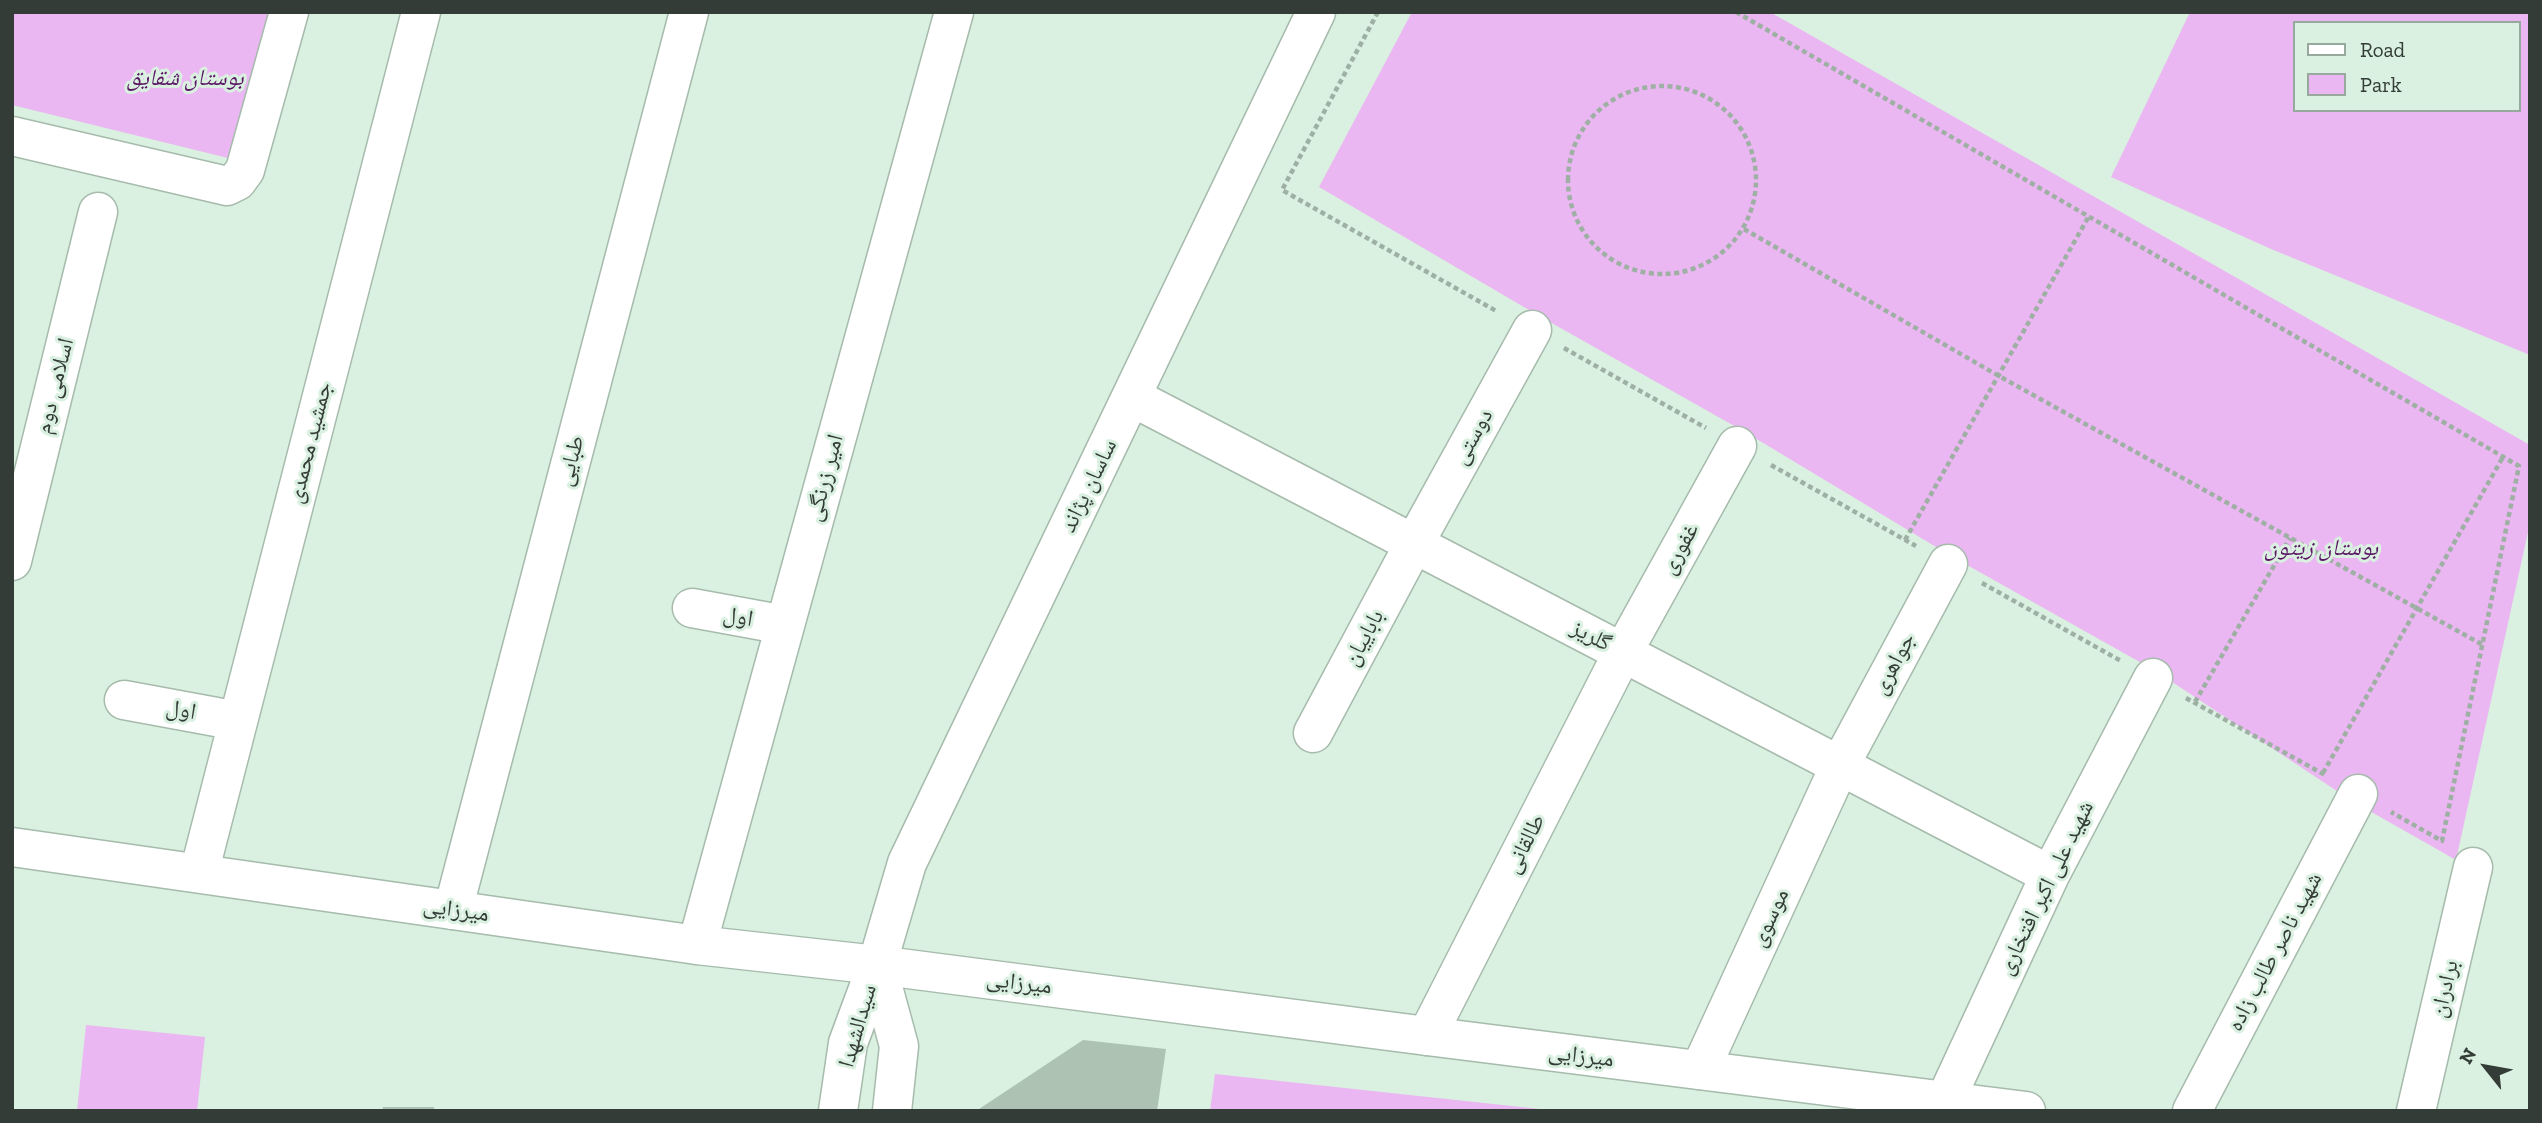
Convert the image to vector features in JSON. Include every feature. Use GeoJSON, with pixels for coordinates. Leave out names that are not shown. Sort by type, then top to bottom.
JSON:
{"type":"FeatureCollection","features":[{"type":"Feature","properties":{"kind":"street"},"geometry":{"type":"LineString","coordinates":[[12,136],[227,186],[237,181],[245,170],[289,12]]}},
{"type":"Feature","properties":{"kind":"street","name":"جمشید محمدی"},"geometry":{"type":"LineString","coordinates":[[200,873],[421,12]]}},
{"type":"Feature","properties":{"kind":"street","name":"طبایی"},"geometry":{"type":"LineString","coordinates":[[453,909],[689,12]]}},
{"type":"Feature","properties":{"kind":"street","name":"امیر زرنگی"},"geometry":{"type":"LineString","coordinates":[[697,945],[954,12]]}},
{"type":"Feature","properties":{"kind":"street","name":"ساسان پژاند"},"geometry":{"type":"LineString","coordinates":[[877,964],[907,863],[1316,12]]}},
{"type":"Feature","properties":{"kind":"street","name":"اسلامی دوم"},"geometry":{"type":"LineString","coordinates":[[12,561],[98,212]]}},
{"type":"Feature","properties":{"kind":"street","name":"دوستی"},"geometry":{"type":"LineString","coordinates":[[1414,544],[1532,330]]}},
{"type":"Feature","properties":{"kind":"street","name":"گلریز"},"geometry":{"type":"LineString","coordinates":[[1132,397],[2050,875]]}},
{"type":"Feature","properties":{"kind":"street","name":"غفوری"},"geometry":{"type":"LineString","coordinates":[[1623,652],[1737,446]]}},
{"type":"Feature","properties":{"kind":"street","name":"باباییان"},"geometry":{"type":"LineString","coordinates":[[1313,733],[1414,544]]}},
{"type":"Feature","properties":{"kind":"street","name":"جواهری"},"geometry":{"type":"LineString","coordinates":[[1840,765],[1948,564]]}},
{"type":"Feature","properties":{"kind":"street","name":"اول"},"geometry":{"type":"LineString","coordinates":[[692,608],[785,625]]}},
{"type":"Feature","properties":{"kind":"street","name":"طالقانی"},"geometry":{"type":"LineString","coordinates":[[1427,1037],[1623,652]]}},
{"type":"Feature","properties":{"kind":"street","name":"شهید علی اکبر افتخاری"},"geometry":{"type":"LineString","coordinates":[[1945,1101],[2050,875],[2153,678]]}},
{"type":"Feature","properties":{"kind":"street","name":"اول"},"geometry":{"type":"LineString","coordinates":[[124,700],[238,721]]}},
{"type":"Feature","properties":{"kind":"street","name":"موسوی"},"geometry":{"type":"LineString","coordinates":[[1700,1070],[1840,765]]}},
{"type":"Feature","properties":{"kind":"street","name":"شهید ناصر طالب زاده"},"geometry":{"type":"LineString","coordinates":[[2192,1111],[2358,794]]}},
{"type":"Feature","properties":{"kind":"street","name":"میرزایی"},"geometry":{"type":"LineString","coordinates":[[12,847],[697,945],[877,964],[1427,1037],[2026,1111]]}},
{"type":"Feature","properties":{"kind":"street","name":"برادران"},"geometry":{"type":"LineString","coordinates":[[2416,1111],[2473,867]]}},
{"type":"Feature","properties":{"kind":"street","name":"سیدالشهدا"},"geometry":{"type":"LineString","coordinates":[[838,1111],[848,1044],[877,964]]}},
{"type":"Feature","properties":{"kind":"street","name":"سیدالشهدا"},"geometry":{"type":"LineString","coordinates":[[877,964],[899,1046],[892,1111]]}},
{"type":"Feature","properties":{"kind":"path"},"geometry":{"type":"LineString","coordinates":[[1378,12],[1282,190],[2442,841],[2519,466],[1736,12]]}},
{"type":"Feature","properties":{"kind":"path"},"geometry":{"type":"LineString","coordinates":[[1650,85],[1692,88],[1728,110],[1752,146],[1757,188],[1744,229],[1714,259],[1674,274],[1631,270],[1595,249],[1572,213],[1567,170],[1580,130],[1609,100],[1650,85]]}},
{"type":"Feature","properties":{"kind":"path"},"geometry":{"type":"LineString","coordinates":[[1905,540],[2089,216]]}},
{"type":"Feature","properties":{"kind":"path"},"geometry":{"type":"LineString","coordinates":[[1744,229],[1999,376],[2483,646]]}},
{"type":"Feature","properties":{"kind":"path"},"geometry":{"type":"LineString","coordinates":[[2322,774],[2503,457]]}},
{"type":"Feature","properties":{"kind":"path"},"geometry":{"type":"LineString","coordinates":[[2195,702],[2290,538]]}},
{"type":"Feature","properties":{"kind":"green space","name":"بوستان شقایق"},"geometry":{"type":"Polygon","coordinates":[[[12,12],[273,12],[232,159],[12,105],[12,12]]]}},
{"type":"Feature","properties":{"kind":"green space","name":"بوستان زیتون"},"geometry":{"type":"Polygon","coordinates":[[[1412,12],[1770,12],[2530,445],[2530,523],[2456,860],[2352,801],[2154,670],[1951,556],[1745,432],[1319,187],[1412,12]]]}},
{"type":"Feature","properties":{"kind":"green space"},"geometry":{"type":"Polygon","coordinates":[[[2190,12],[2530,12],[2530,355],[2271,249],[2111,177],[2190,12]]]}},
{"type":"Feature","properties":{"kind":"green space"},"geometry":{"type":"Polygon","coordinates":[[[86,1025],[205,1037],[197,1111],[77,1111],[86,1025]]]}},
{"type":"Feature","properties":{"kind":"green space"},"geometry":{"type":"Polygon","coordinates":[[[1215,1074],[1558,1111],[1210,1111],[1215,1074]]]}},
{"type":"Feature","properties":{"kind":"building"},"geometry":{"type":"Polygon","coordinates":[[[1083,1040],[1166,1049],[1157,1111],[976,1111],[1083,1040]]]}},
{"type":"Feature","properties":{"kind":"building"},"geometry":{"type":"Polygon","coordinates":[[[383,1107],[434,1107],[434,1111],[382,1111],[383,1107]]]}}]}
